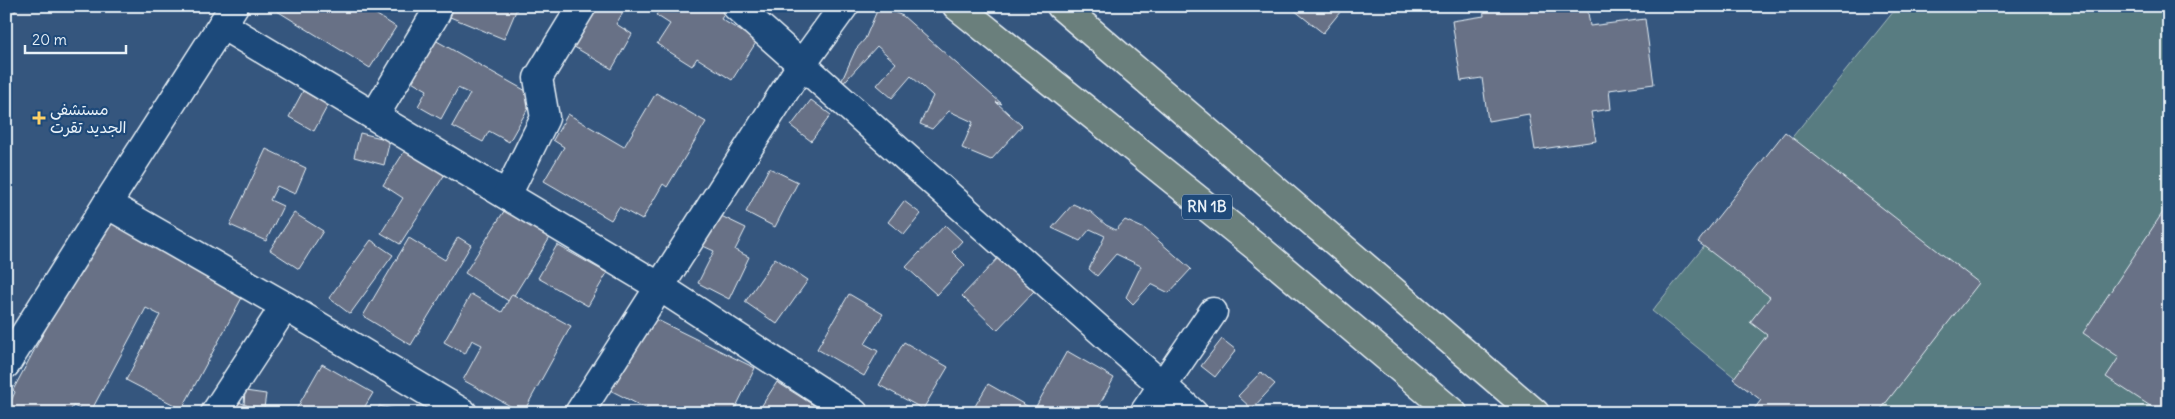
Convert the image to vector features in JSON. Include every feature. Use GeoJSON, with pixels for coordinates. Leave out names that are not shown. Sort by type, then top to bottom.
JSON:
{"type":"FeatureCollection","features":[{"type":"Feature","properties":{"kind":"main road","name":"RN 1B"},"geometry":{"type":"LineString","coordinates":[[957,6],[1258,248],[1453,413]]}},
{"type":"Feature","properties":{"kind":"main road"},"geometry":{"type":"LineString","coordinates":[[1061,6],[1535,413]]}},
{"type":"Feature","properties":{"kind":"street"},"geometry":{"type":"LineString","coordinates":[[376,115],[436,13],[435,6]]}},
{"type":"Feature","properties":{"kind":"street"},"geometry":{"type":"LineString","coordinates":[[507,195],[545,118],[538,78],[582,6]]}},
{"type":"Feature","properties":{"kind":"street"},"geometry":{"type":"LineString","coordinates":[[736,6],[1194,413]]}},
{"type":"Feature","properties":{"kind":"street"},"geometry":{"type":"LineString","coordinates":[[579,413],[802,64],[844,6]]}},
{"type":"Feature","properties":{"kind":"street"},"geometry":{"type":"LineString","coordinates":[[6,364],[228,16],[376,115],[660,287],[854,413]]}},
{"type":"Feature","properties":{"kind":"street"},"geometry":{"type":"LineString","coordinates":[[107,204],[285,306],[463,413]]}},
{"type":"Feature","properties":{"kind":"street"},"geometry":{"type":"LineString","coordinates":[[215,413],[285,306]]}},
{"type":"Feature","properties":{"kind":"street"},"geometry":{"type":"LineString","coordinates":[[1144,413],[1213,312]]}},
{"type":"Feature","properties":{"kind":"green space"},"geometry":{"type":"Polygon","coordinates":[[[1898,6],[2169,6],[2169,413],[1779,413],[1652,311],[1898,6]]]}},
{"type":"Feature","properties":{"kind":"building"},"geometry":{"type":"Polygon","coordinates":[[[6,6],[18,6],[15,12],[9,10],[6,17],[6,6]]]}},
{"type":"Feature","properties":{"kind":"building"},"geometry":{"type":"Polygon","coordinates":[[[269,6],[363,6],[396,27],[370,68],[269,6]]]}},
{"type":"Feature","properties":{"kind":"building"},"geometry":{"type":"Polygon","coordinates":[[[455,6],[518,6],[504,39],[450,17],[455,6]]]}},
{"type":"Feature","properties":{"kind":"building"},"geometry":{"type":"Polygon","coordinates":[[[585,6],[627,6],[616,24],[632,34],[612,69],[564,41],[585,6]]]}},
{"type":"Feature","properties":{"kind":"building"},"geometry":{"type":"Polygon","coordinates":[[[662,6],[719,6],[726,11],[721,19],[757,41],[732,80],[697,58],[692,66],[657,44],[670,24],[656,15],[662,6]]]}},
{"type":"Feature","properties":{"kind":"building"},"geometry":{"type":"Polygon","coordinates":[[[879,6],[903,16],[1002,104],[996,102],[1022,126],[991,160],[962,148],[973,122],[949,111],[932,129],[920,124],[933,96],[911,76],[892,98],[877,85],[896,63],[877,46],[838,89],[856,49],[865,39],[879,6]]]}},
{"type":"Feature","properties":{"kind":"building"},"geometry":{"type":"Polygon","coordinates":[[[1289,6],[1345,6],[1323,33],[1289,6]]]}},
{"type":"Feature","properties":{"kind":"building"},"geometry":{"type":"Polygon","coordinates":[[[1483,6],[1587,6],[1590,26],[1645,19],[1654,84],[1609,90],[1611,109],[1591,112],[1596,141],[1535,150],[1529,114],[1488,121],[1482,78],[1461,81],[1452,21],[1484,16],[1483,6]]]}},
{"type":"Feature","properties":{"kind":"building"},"geometry":{"type":"Polygon","coordinates":[[[426,35],[535,96],[509,142],[489,131],[483,142],[452,126],[470,94],[458,88],[441,119],[418,106],[427,90],[403,76],[426,35]]]}},
{"type":"Feature","properties":{"kind":"building"},"geometry":{"type":"Polygon","coordinates":[[[303,91],[328,105],[314,131],[289,117],[303,91]]]}},
{"type":"Feature","properties":{"kind":"building"},"geometry":{"type":"Polygon","coordinates":[[[656,93],[706,122],[667,187],[663,184],[642,220],[619,207],[611,220],[544,181],[564,147],[553,140],[568,114],[624,147],[656,93]]]}},
{"type":"Feature","properties":{"kind":"building"},"geometry":{"type":"Polygon","coordinates":[[[811,100],[831,115],[811,141],[791,126],[811,100]]]}},
{"type":"Feature","properties":{"kind":"building"},"geometry":{"type":"Polygon","coordinates":[[[1785,132],[1979,283],[1878,413],[1751,413],[1761,400],[1733,379],[1767,335],[1750,322],[1770,297],[1698,242],[1785,132]]]}},
{"type":"Feature","properties":{"kind":"building"},"geometry":{"type":"Polygon","coordinates":[[[360,133],[390,140],[384,165],[354,157],[360,133]]]}},
{"type":"Feature","properties":{"kind":"building"},"geometry":{"type":"Polygon","coordinates":[[[266,149],[306,168],[295,194],[277,186],[270,200],[283,206],[266,241],[230,225],[266,149]]]}},
{"type":"Feature","properties":{"kind":"building"},"geometry":{"type":"Polygon","coordinates":[[[406,149],[445,174],[400,244],[381,233],[403,198],[383,185],[406,149]]]}},
{"type":"Feature","properties":{"kind":"building"},"geometry":{"type":"Polygon","coordinates":[[[769,168],[798,182],[775,227],[746,212],[769,168]]]}},
{"type":"Feature","properties":{"kind":"building"},"geometry":{"type":"Polygon","coordinates":[[[904,201],[921,214],[904,235],[888,222],[904,201]]]}},
{"type":"Feature","properties":{"kind":"building"},"geometry":{"type":"Polygon","coordinates":[[[2169,203],[2169,413],[2161,413],[2106,377],[2119,357],[2083,333],[2169,203]]]}},
{"type":"Feature","properties":{"kind":"building"},"geometry":{"type":"Polygon","coordinates":[[[1073,204],[1091,212],[1106,225],[1116,230],[1125,220],[1145,229],[1191,269],[1169,293],[1151,284],[1133,304],[1126,297],[1141,266],[1116,254],[1097,276],[1089,269],[1105,236],[1090,229],[1080,241],[1052,228],[1073,204]]]}},
{"type":"Feature","properties":{"kind":"building"},"geometry":{"type":"Polygon","coordinates":[[[506,208],[551,236],[510,302],[465,273],[506,208]]]}},
{"type":"Feature","properties":{"kind":"building"},"geometry":{"type":"Polygon","coordinates":[[[294,213],[323,231],[299,269],[270,250],[294,213]]]}},
{"type":"Feature","properties":{"kind":"building"},"geometry":{"type":"Polygon","coordinates":[[[719,215],[746,228],[735,250],[749,257],[729,299],[698,283],[714,251],[703,246],[719,215]]]}},
{"type":"Feature","properties":{"kind":"building"},"geometry":{"type":"Polygon","coordinates":[[[105,218],[245,292],[182,409],[126,380],[160,315],[146,308],[90,413],[73,406],[69,413],[6,413],[15,392],[13,390],[105,218]]]}},
{"type":"Feature","properties":{"kind":"building"},"geometry":{"type":"Polygon","coordinates":[[[945,225],[962,241],[952,252],[965,265],[937,295],[906,267],[945,225]]]}},
{"type":"Feature","properties":{"kind":"building"},"geometry":{"type":"Polygon","coordinates":[[[458,237],[471,245],[411,345],[363,316],[409,238],[445,260],[458,237]]]}},
{"type":"Feature","properties":{"kind":"building"},"geometry":{"type":"Polygon","coordinates":[[[371,240],[393,255],[350,314],[329,298],[371,240]]]}},
{"type":"Feature","properties":{"kind":"building"},"geometry":{"type":"Polygon","coordinates":[[[557,245],[607,273],[588,306],[538,278],[557,245]]]}},
{"type":"Feature","properties":{"kind":"building"},"geometry":{"type":"Polygon","coordinates":[[[1000,256],[1035,290],[997,330],[962,296],[1000,256]]]}},
{"type":"Feature","properties":{"kind":"building"},"geometry":{"type":"Polygon","coordinates":[[[775,258],[808,280],[777,324],[745,302],[775,258]]]}},
{"type":"Feature","properties":{"kind":"building"},"geometry":{"type":"Polygon","coordinates":[[[471,294],[502,312],[512,294],[571,326],[523,413],[463,380],[482,345],[472,340],[465,354],[444,342],[471,294]]]}},
{"type":"Feature","properties":{"kind":"building"},"geometry":{"type":"Polygon","coordinates":[[[849,294],[883,314],[865,344],[878,351],[864,376],[817,349],[849,294]]]}},
{"type":"Feature","properties":{"kind":"building"},"geometry":{"type":"Polygon","coordinates":[[[647,315],[755,368],[733,413],[655,413],[610,390],[647,315]]]}},
{"type":"Feature","properties":{"kind":"building"},"geometry":{"type":"Polygon","coordinates":[[[1222,339],[1236,350],[1215,377],[1201,366],[1222,339]]]}},
{"type":"Feature","properties":{"kind":"building"},"geometry":{"type":"Polygon","coordinates":[[[904,342],[948,367],[923,409],[879,385],[904,342]]]}},
{"type":"Feature","properties":{"kind":"building"},"geometry":{"type":"Polygon","coordinates":[[[1067,351],[1114,378],[1095,413],[971,413],[988,384],[1034,410],[1067,351]]]}},
{"type":"Feature","properties":{"kind":"building"},"geometry":{"type":"Polygon","coordinates":[[[322,364],[373,393],[361,413],[294,413],[322,364]]]}},
{"type":"Feature","properties":{"kind":"building"},"geometry":{"type":"Polygon","coordinates":[[[1261,372],[1275,384],[1252,409],[1238,396],[1261,372]]]}},
{"type":"Feature","properties":{"kind":"building"},"geometry":{"type":"Polygon","coordinates":[[[777,382],[826,413],[757,413],[777,382]]]}},
{"type":"Feature","properties":{"kind":"building"},"geometry":{"type":"Polygon","coordinates":[[[245,391],[266,394],[264,408],[244,405],[245,391]]]}},
{"type":"Feature","properties":{"kind":"building"},"geometry":{"type":"Polygon","coordinates":[[[222,395],[258,410],[257,413],[215,413],[222,395]]]}},
{"type":"Feature","properties":{"kind":"building"},"geometry":{"type":"Polygon","coordinates":[[[379,406],[411,413],[378,413],[379,406]]]}},
{"type":"Feature","properties":{"kind":"place","name":"مستشفى الجديد تقرت"},"geometry":{"type":"Point","coordinates":[39,118]}}]}
